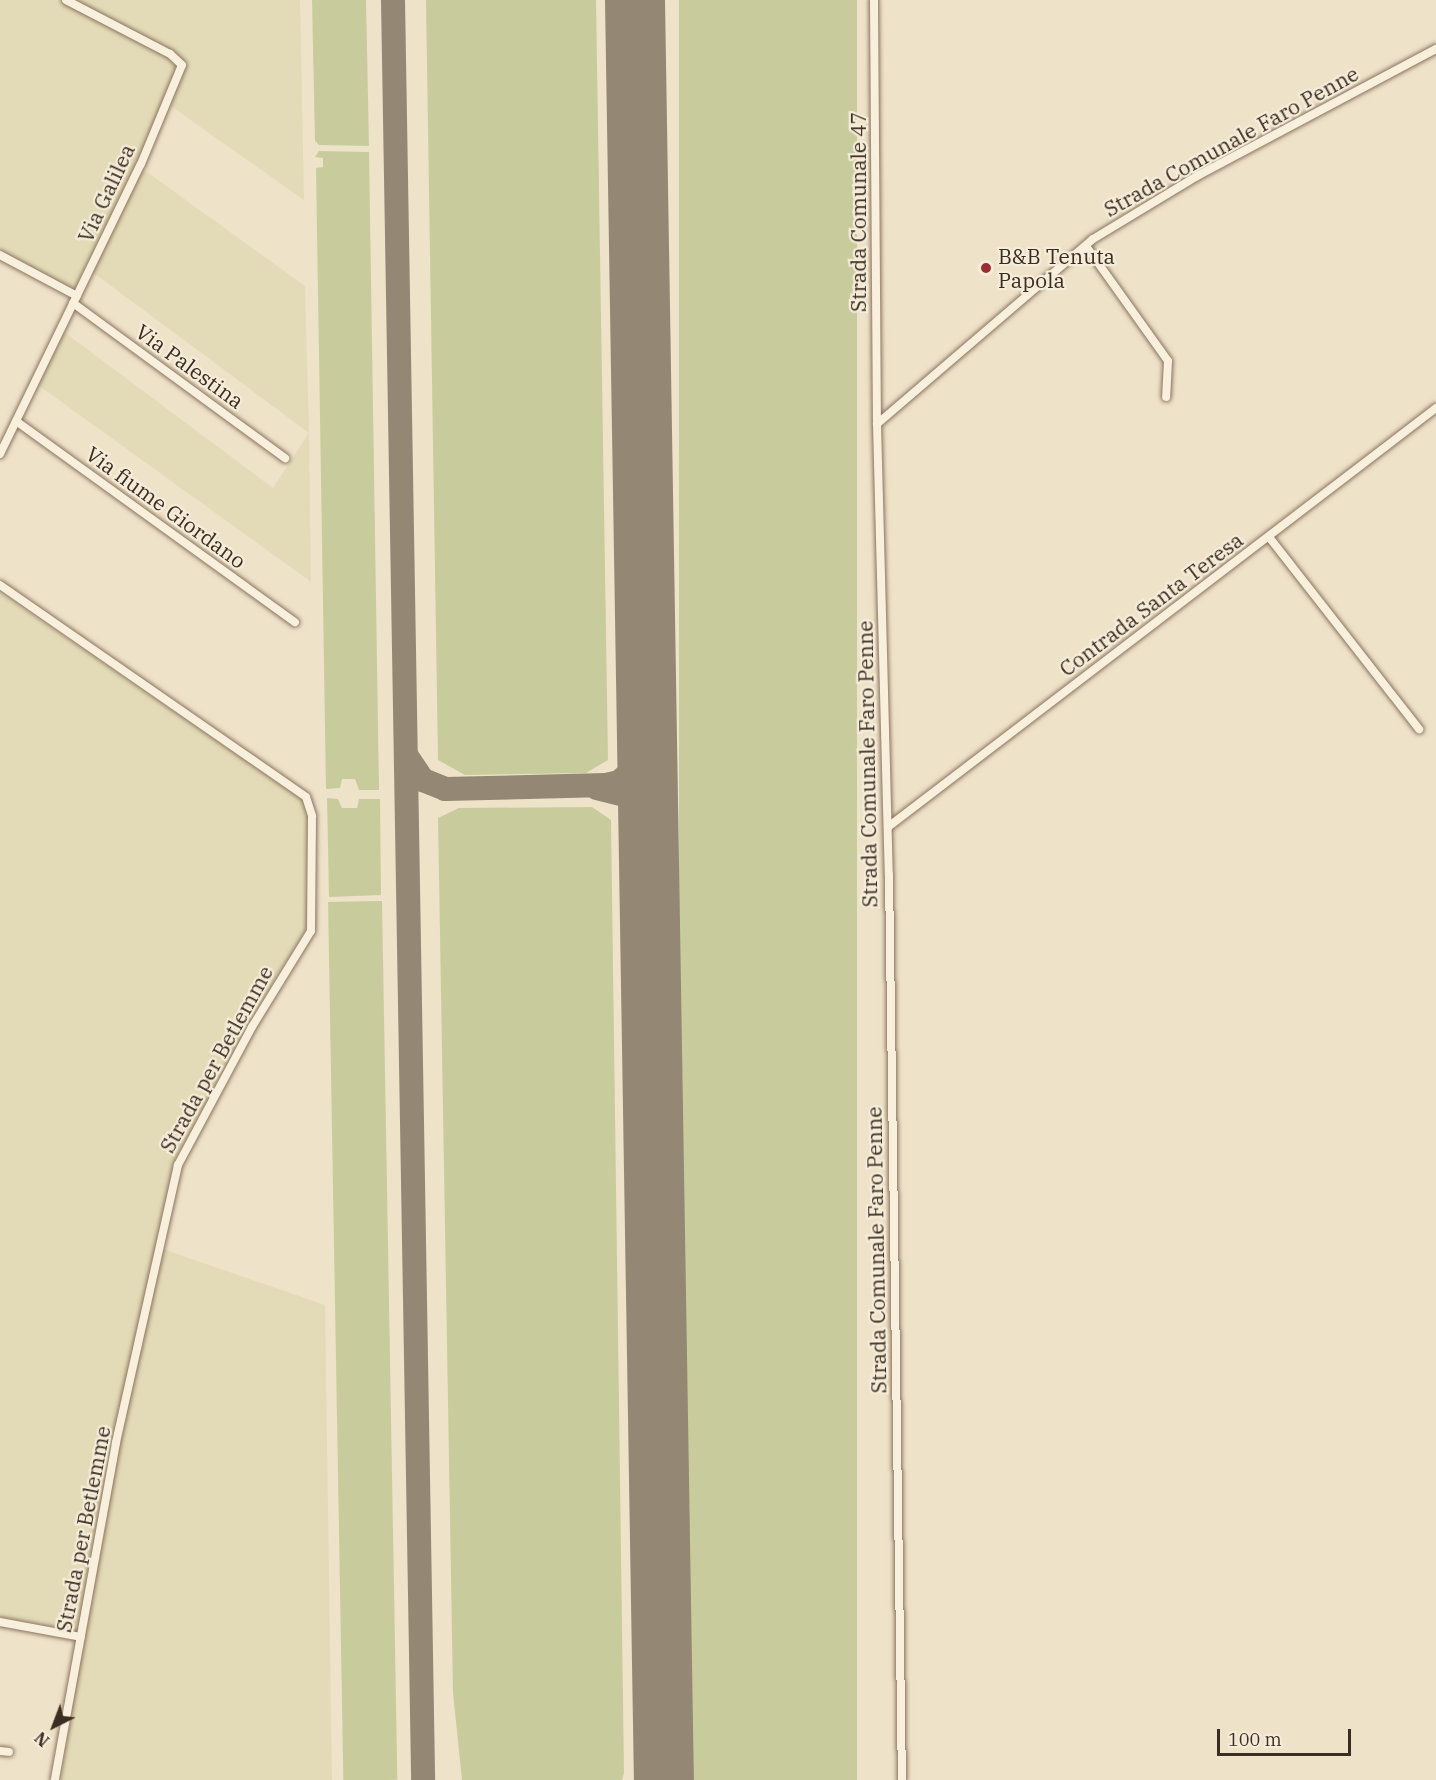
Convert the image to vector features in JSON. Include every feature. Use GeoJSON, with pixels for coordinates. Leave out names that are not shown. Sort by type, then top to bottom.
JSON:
{"type":"FeatureCollection","features":[{"type":"Feature","properties":{"kind":"street","name":"Via Galilea"},"geometry":{"type":"LineString","coordinates":[[0,454],[141,164],[182,65],[170,54],[66,0]]}},
{"type":"Feature","properties":{"kind":"street","name":"Strada Comunale 47"},"geometry":{"type":"LineString","coordinates":[[874,0],[877,424]]}},
{"type":"Feature","properties":{"kind":"street","name":"Strada Comunale Faro Penne"},"geometry":{"type":"LineString","coordinates":[[902,1780],[888,827],[877,424],[1086,246],[1197,176],[1436,49]]}},
{"type":"Feature","properties":{"kind":"street"},"geometry":{"type":"LineString","coordinates":[[1086,246],[1168,361],[1166,397]]}},
{"type":"Feature","properties":{"kind":"street","name":"Via Palestina"},"geometry":{"type":"LineString","coordinates":[[0,255],[75,300],[285,459]]}},
{"type":"Feature","properties":{"kind":"street","name":"Contrada Santa Teresa"},"geometry":{"type":"LineString","coordinates":[[888,827],[1436,408]]}},
{"type":"Feature","properties":{"kind":"street","name":"Via fiume Giordano"},"geometry":{"type":"LineString","coordinates":[[15,421],[295,622]]}},
{"type":"Feature","properties":{"kind":"street"},"geometry":{"type":"LineString","coordinates":[[1269,537],[1419,729]]}},
{"type":"Feature","properties":{"kind":"street","name":"Strada per Betlemme"},"geometry":{"type":"LineString","coordinates":[[0,585],[306,797],[312,816],[311,931],[252,1027],[178,1165],[116,1443],[55,1780]]}},
{"type":"Feature","properties":{"kind":"street"},"geometry":{"type":"LineString","coordinates":[[0,1622],[81,1637]]}},
{"type":"Feature","properties":{"kind":"shaded area"},"geometry":{"type":"Polygon","coordinates":[[[0,0],[300,0],[304,200],[165,102],[143,156],[76,285],[70,288],[0,250],[0,0]]]}},
{"type":"Feature","properties":{"kind":"shaded area"},"geometry":{"type":"Polygon","coordinates":[[[140,172],[147,172],[305,286],[309,432],[311,582],[38,385],[64,332],[273,488],[309,433],[91,271],[140,172]]]}},
{"type":"Feature","properties":{"kind":"shaded area"},"geometry":{"type":"Polygon","coordinates":[[[0,593],[306,802],[309,822],[309,925],[274,980],[177,1156],[157,1247],[325,1305],[332,1780],[61,1780],[84,1633],[0,1617],[0,593]]]}},
{"type":"Feature","properties":{"kind":"green space"},"geometry":{"type":"Polygon","coordinates":[[[312,0],[366,0],[369,146],[319,145],[315,141],[312,0]]]}},
{"type":"Feature","properties":{"kind":"green space"},"geometry":{"type":"Polygon","coordinates":[[[426,0],[596,0],[608,760],[586,773],[465,775],[438,760],[426,0]]]}},
{"type":"Feature","properties":{"kind":"green space"},"geometry":{"type":"Polygon","coordinates":[[[679,0],[857,0],[857,1780],[679,1780],[679,0]]]}},
{"type":"Feature","properties":{"kind":"green space"},"geometry":{"type":"Polygon","coordinates":[[[319,151],[369,152],[379,790],[359,790],[355,779],[342,779],[340,788],[326,789],[316,168],[323,167],[323,158],[315,157],[319,151]]]}},
{"type":"Feature","properties":{"kind":"green space"},"geometry":{"type":"Polygon","coordinates":[[[327,798],[338,799],[342,808],[357,808],[359,799],[380,799],[381,895],[329,897],[327,798]]]}},
{"type":"Feature","properties":{"kind":"green space"},"geometry":{"type":"Polygon","coordinates":[[[592,807],[611,820],[624,1773],[622,1780],[462,1780],[453,1693],[438,818],[459,808],[592,807]]]}},
{"type":"Feature","properties":{"kind":"green space"},"geometry":{"type":"Polygon","coordinates":[[[382,901],[397,1780],[343,1780],[328,902],[382,901]]]}},
{"type":"Feature","properties":{"kind":"taxiway"},"geometry":{"type":"LineString","coordinates":[[393,0],[423,1780]]}},
{"type":"Feature","properties":{"kind":"taxiway"},"geometry":{"type":"LineString","coordinates":[[406,755],[423,780],[445,789],[606,785],[619,782],[635,768],[643,752],[647,726]]}},
{"type":"Feature","properties":{"kind":"taxiway"},"geometry":{"type":"LineString","coordinates":[[597,788],[628,796],[643,823],[649,849]]}},
{"type":"Feature","properties":{"kind":"runway"},"geometry":{"type":"LineString","coordinates":[[635,0],[664,1780]]}},
{"type":"Feature","properties":{"kind":"place","name":"B&B Tenuta Papola"},"geometry":{"type":"Point","coordinates":[986,268]}}]}
